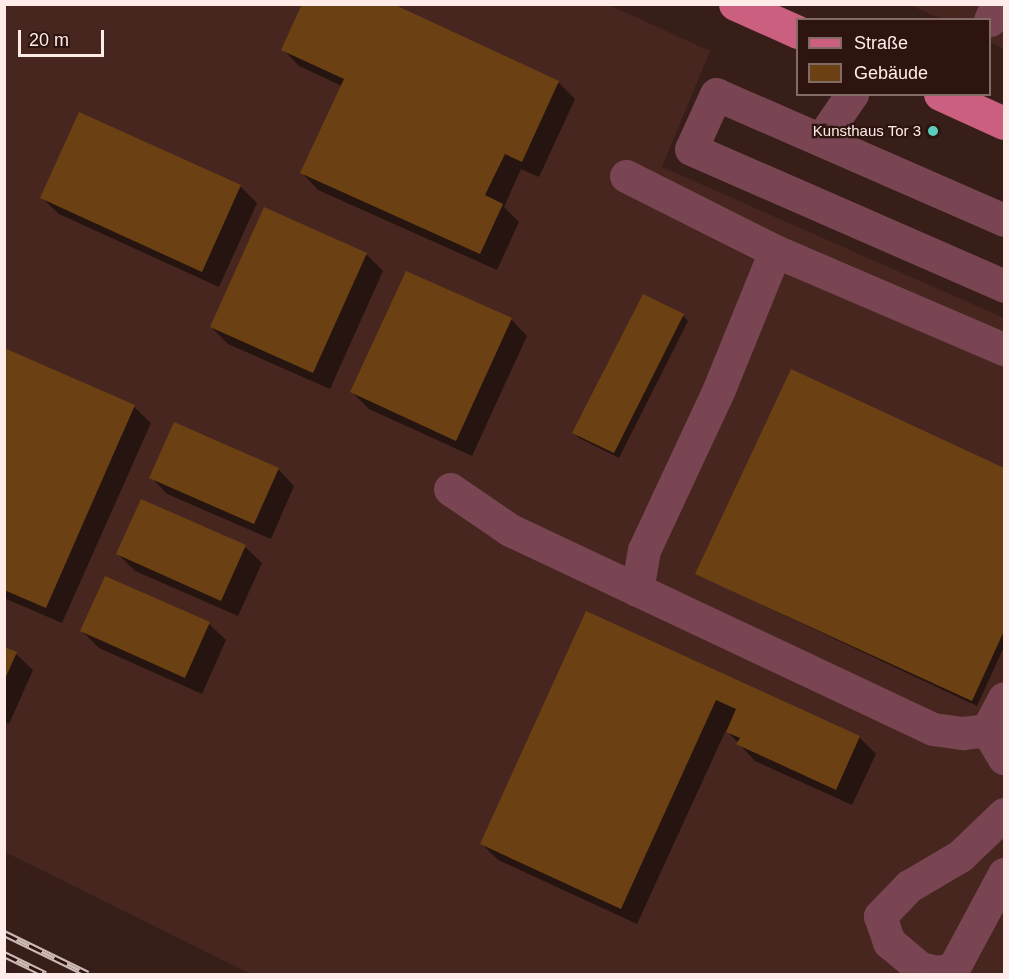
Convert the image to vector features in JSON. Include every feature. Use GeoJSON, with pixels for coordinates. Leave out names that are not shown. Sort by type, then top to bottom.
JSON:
{"type":"FeatureCollection","features":[{"type":"Feature","properties":{"kind":"main road"},"geometry":{"type":"LineString","coordinates":[[735,4],[796,31]]}},
{"type":"Feature","properties":{"kind":"main road"},"geometry":{"type":"LineString","coordinates":[[950,97],[1005,123]]}},
{"type":"Feature","properties":{"kind":"street"},"geometry":{"type":"LineString","coordinates":[[991,18],[997,4]]}},
{"type":"Feature","properties":{"kind":"street"},"geometry":{"type":"LineString","coordinates":[[1005,220],[716,94],[691,149],[1005,286]]}},
{"type":"Feature","properties":{"kind":"street"},"geometry":{"type":"LineString","coordinates":[[821,139],[851,96]]}},
{"type":"Feature","properties":{"kind":"street"},"geometry":{"type":"LineString","coordinates":[[626,176],[775,251],[1005,349]]}},
{"type":"Feature","properties":{"kind":"street"},"geometry":{"type":"LineString","coordinates":[[637,590],[644,550],[719,389],[775,251]]}},
{"type":"Feature","properties":{"kind":"street"},"geometry":{"type":"LineString","coordinates":[[450,489],[510,530],[933,729],[963,733],[987,730]]}},
{"type":"Feature","properties":{"kind":"street"},"geometry":{"type":"LineString","coordinates":[[987,730],[1005,698]]}},
{"type":"Feature","properties":{"kind":"street"},"geometry":{"type":"LineString","coordinates":[[987,730],[1005,758]]}},
{"type":"Feature","properties":{"kind":"street"},"geometry":{"type":"LineString","coordinates":[[1005,814],[960,856],[909,886],[880,916],[889,942],[920,968],[936,972],[953,969],[1005,874]]}},
{"type":"Feature","properties":{"kind":"shaded area"},"geometry":{"type":"Polygon","coordinates":[[[4,5],[609,5],[710,51],[662,167],[1004,318],[1004,974],[251,974],[5,852],[4,5]]]}},
{"type":"Feature","properties":{"kind":"shaded area"},"geometry":{"type":"Polygon","coordinates":[[[910,5],[1004,5],[1004,49],[991,42],[991,18],[940,18],[910,5]]]}},
{"type":"Feature","properties":{"kind":"building"},"geometry":{"type":"Polygon","coordinates":[[[302,4],[393,4],[559,81],[522,162],[505,154],[485,195],[503,204],[480,254],[300,173],[344,79],[281,50],[302,4]]]}},
{"type":"Feature","properties":{"kind":"building"},"geometry":{"type":"Polygon","coordinates":[[[79,112],[241,185],[202,272],[40,198],[79,112]]]}},
{"type":"Feature","properties":{"kind":"building"},"geometry":{"type":"Polygon","coordinates":[[[264,207],[367,253],[313,373],[210,327],[264,207]]]}},
{"type":"Feature","properties":{"kind":"building"},"geometry":{"type":"Polygon","coordinates":[[[406,271],[512,318],[456,441],[350,392],[406,271]]]}},
{"type":"Feature","properties":{"kind":"building"},"geometry":{"type":"Polygon","coordinates":[[[643,294],[684,314],[614,453],[572,433],[643,294]]]}},
{"type":"Feature","properties":{"kind":"building"},"geometry":{"type":"Polygon","coordinates":[[[4,348],[135,405],[46,608],[4,590],[4,348]]]}},
{"type":"Feature","properties":{"kind":"building"},"geometry":{"type":"Polygon","coordinates":[[[791,369],[1004,468],[1004,631],[972,701],[695,574],[791,369]]]}},
{"type":"Feature","properties":{"kind":"building"},"geometry":{"type":"Polygon","coordinates":[[[174,422],[279,468],[254,524],[149,478],[174,422]]]}},
{"type":"Feature","properties":{"kind":"building"},"geometry":{"type":"Polygon","coordinates":[[[141,499],[246,545],[221,601],[116,554],[141,499]]]}},
{"type":"Feature","properties":{"kind":"building"},"geometry":{"type":"Polygon","coordinates":[[[105,576],[210,622],[185,678],[80,631],[105,576]]]}},
{"type":"Feature","properties":{"kind":"building"},"geometry":{"type":"Polygon","coordinates":[[[586,611],[860,736],[836,790],[736,744],[740,738],[726,732],[736,709],[716,700],[621,909],[480,844],[586,611]]]}},
{"type":"Feature","properties":{"kind":"building"},"geometry":{"type":"Polygon","coordinates":[[[4,647],[17,652],[4,681],[4,647]]]}},
{"type":"Feature","properties":{"kind":"railway"},"geometry":{"type":"LineString","coordinates":[[4,933],[88,974]]}},
{"type":"Feature","properties":{"kind":"railway"},"geometry":{"type":"LineString","coordinates":[[4,954],[45,974]]}},
{"type":"Feature","properties":{"kind":"place","name":"Kunsthaus Tor 3"},"geometry":{"type":"Point","coordinates":[933,131]}}]}
